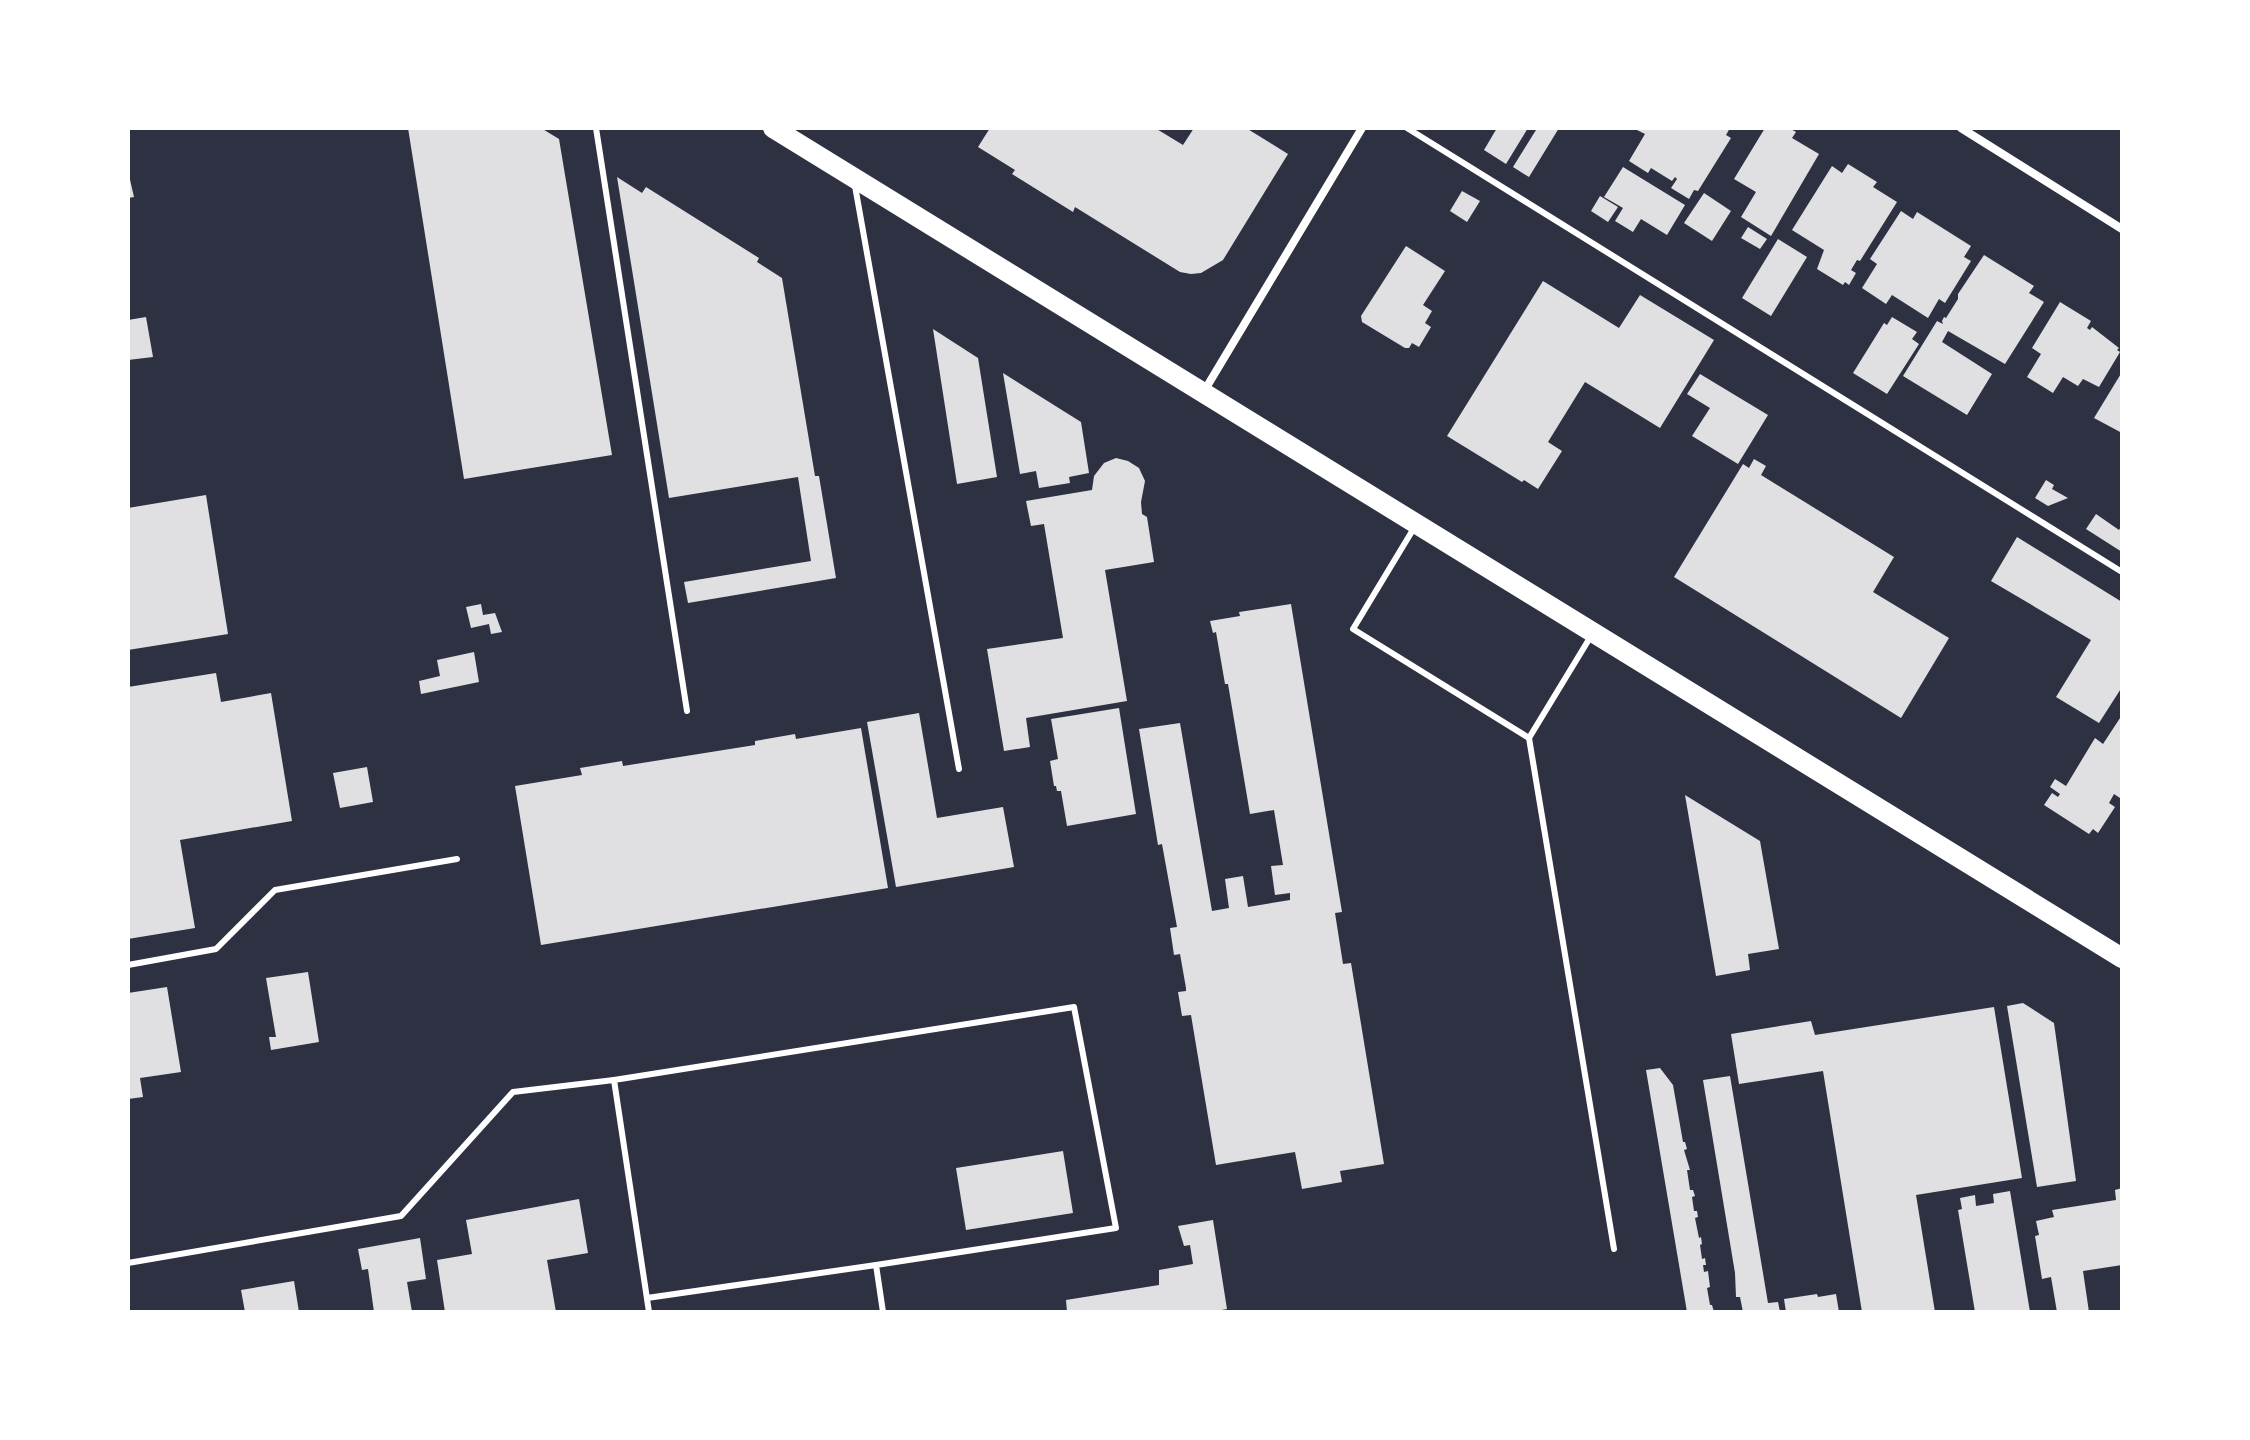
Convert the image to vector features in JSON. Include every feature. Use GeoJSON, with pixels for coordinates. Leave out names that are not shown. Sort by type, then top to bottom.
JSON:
{"type":"FeatureCollection","features":[{"type":"Feature","properties":{"kind":"main road"},"geometry":{"type":"LineString","coordinates":[[773,128],[2122,958]]}},
{"type":"Feature","properties":{"kind":"street"},"geometry":{"type":"LineString","coordinates":[[1203,394],[1362,128]]}},
{"type":"Feature","properties":{"kind":"street"},"geometry":{"type":"LineString","coordinates":[[1961,128],[2122,229]]}},
{"type":"Feature","properties":{"kind":"lane"},"geometry":{"type":"LineString","coordinates":[[596,128],[687,711]]}},
{"type":"Feature","properties":{"kind":"lane"},"geometry":{"type":"LineString","coordinates":[[1407,128],[2122,572]]}},
{"type":"Feature","properties":{"kind":"lane"},"geometry":{"type":"LineString","coordinates":[[854,178],[959,769]]}},
{"type":"Feature","properties":{"kind":"lane"},"geometry":{"type":"LineString","coordinates":[[1416,525],[1353,629],[1529,738]]}},
{"type":"Feature","properties":{"kind":"lane"},"geometry":{"type":"LineString","coordinates":[[1592,633],[1529,738],[1614,1249]]}},
{"type":"Feature","properties":{"kind":"lane"},"geometry":{"type":"LineString","coordinates":[[128,965],[216,949],[275,890],[457,859]]}},
{"type":"Feature","properties":{"kind":"lane"},"geometry":{"type":"LineString","coordinates":[[128,1263],[401,1216],[513,1092],[614,1080],[1074,1007],[1116,1228],[647,1298]]}},
{"type":"Feature","properties":{"kind":"lane"},"geometry":{"type":"LineString","coordinates":[[614,1080],[649,1312]]}},
{"type":"Feature","properties":{"kind":"lane"},"geometry":{"type":"LineString","coordinates":[[876,1265],[883,1312]]}},
{"type":"Feature","properties":{"kind":"building"},"geometry":{"type":"Polygon","coordinates":[[[408,128],[541,128],[559,139],[612,455],[464,479],[408,128]]]}},
{"type":"Feature","properties":{"kind":"building"},"geometry":{"type":"Polygon","coordinates":[[[990,128],[1155,128],[1183,145],[1194,128],[1246,128],[1288,154],[1223,260],[1201,273],[1191,274],[1180,272],[1075,207],[1073,212],[1012,174],[1015,170],[978,147],[990,128]]]}},
{"type":"Feature","properties":{"kind":"building"},"geometry":{"type":"Polygon","coordinates":[[[1497,128],[1528,128],[1506,164],[1484,150],[1497,128]]]}},
{"type":"Feature","properties":{"kind":"building"},"geometry":{"type":"Polygon","coordinates":[[[1533,128],[1559,128],[1529,177],[1513,167],[1536,130],[1533,128]]]}},
{"type":"Feature","properties":{"kind":"building"},"geometry":{"type":"Polygon","coordinates":[[[1633,128],[1730,128],[1726,135],[1731,138],[1698,191],[1694,190],[1689,199],[1671,188],[1677,179],[1675,177],[1672,181],[1651,168],[1648,173],[1629,161],[1645,134],[1633,128]]]}},
{"type":"Feature","properties":{"kind":"building"},"geometry":{"type":"Polygon","coordinates":[[[1765,128],[1789,128],[1796,132],[1792,138],[1819,154],[1771,236],[1741,217],[1756,192],[1734,179],[1765,128]]]}},
{"type":"Feature","properties":{"kind":"building"},"geometry":{"type":"Polygon","coordinates":[[[1848,164],[1877,182],[1873,187],[1897,202],[1860,261],[1857,260],[1851,270],[1856,273],[1849,285],[1845,282],[1843,285],[1817,269],[1824,250],[1792,230],[1832,166],[1842,173],[1848,164]]]}},
{"type":"Feature","properties":{"kind":"building"},"geometry":{"type":"Polygon","coordinates":[[[1623,167],[1685,205],[1667,235],[1641,219],[1633,232],[1615,221],[1623,208],[1604,197],[1623,167]]]}},
{"type":"Feature","properties":{"kind":"building"},"geometry":{"type":"Polygon","coordinates":[[[128,171],[134,197],[128,198],[128,171]]]}},
{"type":"Feature","properties":{"kind":"building"},"geometry":{"type":"Polygon","coordinates":[[[617,177],[642,193],[646,187],[759,258],[757,262],[782,278],[815,476],[819,476],[836,578],[688,603],[684,582],[811,561],[798,477],[669,498],[617,177]]]}},
{"type":"Feature","properties":{"kind":"building"},"geometry":{"type":"Polygon","coordinates":[[[1462,191],[1480,201],[1467,222],[1450,211],[1462,191]]]}},
{"type":"Feature","properties":{"kind":"building"},"geometry":{"type":"Polygon","coordinates":[[[1704,193],[1731,211],[1712,241],[1684,223],[1704,193]]]}},
{"type":"Feature","properties":{"kind":"building"},"geometry":{"type":"Polygon","coordinates":[[[1600,196],[1618,207],[1608,222],[1591,211],[1600,196]]]}},
{"type":"Feature","properties":{"kind":"building"},"geometry":{"type":"Polygon","coordinates":[[[1901,211],[1913,219],[1917,212],[1971,246],[1964,257],[1971,261],[1945,303],[1939,299],[1928,318],[1892,295],[1886,304],[1862,288],[1877,264],[1870,259],[1901,211]]]}},
{"type":"Feature","properties":{"kind":"building"},"geometry":{"type":"Polygon","coordinates":[[[1748,227],[1767,239],[1760,249],[1741,238],[1748,227]]]}},
{"type":"Feature","properties":{"kind":"building"},"geometry":{"type":"Polygon","coordinates":[[[1778,239],[1807,257],[1771,316],[1742,298],[1778,239]]]}},
{"type":"Feature","properties":{"kind":"building"},"geometry":{"type":"Polygon","coordinates":[[[1406,246],[1445,271],[1423,305],[1432,311],[1425,323],[1431,327],[1419,347],[1412,343],[1409,348],[1362,322],[1361,316],[1406,246]]]}},
{"type":"Feature","properties":{"kind":"building"},"geometry":{"type":"Polygon","coordinates":[[[1984,255],[2034,286],[2029,293],[2044,302],[2005,364],[1948,331],[1942,342],[1992,374],[1967,415],[1903,376],[1937,321],[1943,324],[1944,317],[1984,255]]]}},
{"type":"Feature","properties":{"kind":"building"},"geometry":{"type":"Polygon","coordinates":[[[1543,281],[1619,328],[1640,295],[1714,340],[1660,428],[1585,382],[1548,442],[1562,451],[1538,489],[1447,436],[1543,281]]]}},
{"type":"Feature","properties":{"kind":"building"},"geometry":{"type":"Polygon","coordinates":[[[2060,302],[2091,321],[2087,328],[2090,330],[2092,327],[2119,348],[2117,350],[2120,352],[2099,387],[2083,379],[2078,386],[2063,377],[2053,393],[2027,377],[2041,354],[2032,348],[2060,302]]]}},
{"type":"Feature","properties":{"kind":"building"},"geometry":{"type":"Polygon","coordinates":[[[146,317],[153,357],[128,360],[128,320],[146,317]]]}},
{"type":"Feature","properties":{"kind":"building"},"geometry":{"type":"Polygon","coordinates":[[[1892,317],[1917,332],[1912,339],[1919,344],[1887,394],[1853,373],[1884,323],[1887,325],[1892,317]]]}},
{"type":"Feature","properties":{"kind":"building"},"geometry":{"type":"Polygon","coordinates":[[[933,329],[978,358],[997,477],[957,484],[933,329]]]}},
{"type":"Feature","properties":{"kind":"building"},"geometry":{"type":"Polygon","coordinates":[[[2122,372],[2122,433],[2094,418],[2122,372]]]}},
{"type":"Feature","properties":{"kind":"building"},"geometry":{"type":"Polygon","coordinates":[[[1003,373],[1081,422],[1089,473],[1069,477],[1070,483],[1039,488],[1036,471],[1020,474],[1003,373]]]}},
{"type":"Feature","properties":{"kind":"building"},"geometry":{"type":"Polygon","coordinates":[[[1700,374],[1768,415],[1738,464],[1692,436],[1710,408],[1687,394],[1700,374]]]}},
{"type":"Feature","properties":{"kind":"building"},"geometry":{"type":"Polygon","coordinates":[[[1116,458],[1139,468],[1145,481],[1142,514],[1147,517],[1154,562],[1105,570],[1127,701],[1026,718],[1030,747],[1004,751],[987,649],[1063,638],[1044,524],[1031,526],[1026,501],[1092,490],[1094,476],[1104,463],[1116,458]]]}},
{"type":"Feature","properties":{"kind":"building"},"geometry":{"type":"Polygon","coordinates":[[[1754,459],[1766,466],[1761,475],[1894,557],[1873,592],[1949,638],[1901,718],[1674,577],[1743,464],[1749,468],[1754,459]]]}},
{"type":"Feature","properties":{"kind":"building"},"geometry":{"type":"Polygon","coordinates":[[[2046,480],[2054,485],[2052,489],[2068,498],[2048,506],[2035,498],[2046,480]]]}},
{"type":"Feature","properties":{"kind":"building"},"geometry":{"type":"Polygon","coordinates":[[[206,495],[228,634],[128,650],[128,508],[206,495]]]}},
{"type":"Feature","properties":{"kind":"building"},"geometry":{"type":"Polygon","coordinates":[[[2096,514],[2119,530],[2122,525],[2122,552],[2086,529],[2096,514]]]}},
{"type":"Feature","properties":{"kind":"building"},"geometry":{"type":"Polygon","coordinates":[[[2017,537],[2122,602],[2122,687],[2099,723],[2056,697],[2091,640],[1991,581],[2017,537]]]}},
{"type":"Feature","properties":{"kind":"building"},"geometry":{"type":"Polygon","coordinates":[[[481,604],[483,615],[495,613],[502,632],[491,634],[489,624],[471,628],[466,607],[481,604]]]}},
{"type":"Feature","properties":{"kind":"building"},"geometry":{"type":"Polygon","coordinates":[[[1291,604],[1342,912],[1335,913],[1343,964],[1351,963],[1384,1164],[1340,1171],[1342,1182],[1302,1189],[1295,1152],[1216,1165],[1191,1015],[1182,1016],[1178,992],[1186,991],[1186,988],[1180,954],[1174,955],[1170,928],[1177,927],[1162,844],[1158,845],[1139,729],[1180,723],[1212,911],[1229,908],[1225,879],[1243,876],[1248,907],[1290,900],[1290,893],[1275,895],[1271,866],[1283,865],[1274,810],[1250,814],[1228,684],[1225,684],[1216,632],[1213,633],[1210,621],[1240,616],[1239,612],[1291,604]]]}},
{"type":"Feature","properties":{"kind":"building"},"geometry":{"type":"Polygon","coordinates":[[[474,652],[479,682],[421,694],[419,681],[440,676],[437,660],[474,652]]]}},
{"type":"Feature","properties":{"kind":"building"},"geometry":{"type":"Polygon","coordinates":[[[216,673],[221,702],[271,693],[292,821],[180,840],[195,928],[128,939],[128,687],[216,673]]]}},
{"type":"Feature","properties":{"kind":"building"},"geometry":{"type":"Polygon","coordinates":[[[1119,708],[1136,814],[1067,826],[1061,791],[1054,786],[1050,761],[1058,759],[1051,719],[1119,708]]]}},
{"type":"Feature","properties":{"kind":"building"},"geometry":{"type":"Polygon","coordinates":[[[919,713],[937,818],[1003,807],[1014,867],[896,887],[867,722],[919,713]]]}},
{"type":"Feature","properties":{"kind":"building"},"geometry":{"type":"Polygon","coordinates":[[[2122,715],[2122,795],[2120,798],[2114,794],[2109,803],[2115,807],[2098,833],[2093,829],[2089,834],[2044,805],[2052,793],[2058,797],[2060,794],[2050,787],[2055,779],[2066,786],[2095,738],[2103,744],[2122,715]]]}},
{"type":"Feature","properties":{"kind":"building"},"geometry":{"type":"Polygon","coordinates":[[[861,728],[888,888],[541,945],[515,786],[582,775],[580,768],[622,761],[623,766],[755,745],[755,741],[795,734],[796,739],[861,728]]]}},
{"type":"Feature","properties":{"kind":"building"},"geometry":{"type":"Polygon","coordinates":[[[367,767],[373,802],[340,808],[333,773],[367,767]]]}},
{"type":"Feature","properties":{"kind":"building"},"geometry":{"type":"Polygon","coordinates":[[[1685,795],[1760,841],[1779,949],[1748,954],[1750,970],[1716,976],[1685,795]]]}},
{"type":"Feature","properties":{"kind":"building"},"geometry":{"type":"Polygon","coordinates":[[[308,972],[319,1042],[271,1050],[269,1037],[276,1037],[266,978],[308,972]]]}},
{"type":"Feature","properties":{"kind":"building"},"geometry":{"type":"Polygon","coordinates":[[[167,987],[181,1072],[140,1078],[143,1097],[128,1099],[128,993],[167,987]]]}},
{"type":"Feature","properties":{"kind":"building"},"geometry":{"type":"Polygon","coordinates":[[[2023,1003],[2054,1023],[2076,1181],[2037,1187],[2007,1006],[2023,1003]]]}},
{"type":"Feature","properties":{"kind":"building"},"geometry":{"type":"Polygon","coordinates":[[[1994,1007],[2022,1178],[1916,1195],[1935,1312],[1862,1312],[1823,1071],[1739,1084],[1731,1034],[1811,1021],[1815,1035],[1994,1007]]]}},
{"type":"Feature","properties":{"kind":"building"},"geometry":{"type":"Polygon","coordinates":[[[1660,1068],[1673,1085],[1683,1142],[1687,1149],[1684,1150],[1690,1170],[1687,1170],[1690,1190],[1695,1196],[1692,1197],[1698,1217],[1695,1218],[1701,1237],[1702,1259],[1705,1258],[1704,1272],[1708,1271],[1710,1287],[1707,1288],[1714,1312],[1687,1312],[1646,1070],[1660,1068]]]}},
{"type":"Feature","properties":{"kind":"building"},"geometry":{"type":"Polygon","coordinates":[[[1730,1076],[1768,1303],[1778,1302],[1780,1312],[1743,1312],[1740,1297],[1736,1297],[1735,1273],[1703,1080],[1730,1076]]]}},
{"type":"Feature","properties":{"kind":"building"},"geometry":{"type":"Polygon","coordinates":[[[1063,1151],[1073,1213],[966,1230],[956,1168],[1063,1151]]]}},
{"type":"Feature","properties":{"kind":"building"},"geometry":{"type":"Polygon","coordinates":[[[2122,1188],[2122,1265],[2083,1271],[2089,1312],[2057,1312],[2051,1277],[2042,1279],[2035,1236],[2039,1235],[2036,1221],[2054,1217],[2052,1210],[2116,1200],[2115,1190],[2122,1188]]]}},
{"type":"Feature","properties":{"kind":"building"},"geometry":{"type":"Polygon","coordinates":[[[2010,1191],[2030,1312],[1975,1312],[1958,1210],[1962,1209],[1960,1198],[1975,1195],[1976,1206],[1994,1203],[1993,1194],[2010,1191]]]}},
{"type":"Feature","properties":{"kind":"building"},"geometry":{"type":"Polygon","coordinates":[[[579,1199],[588,1253],[547,1260],[556,1312],[445,1312],[437,1260],[472,1254],[466,1220],[579,1199]]]}},
{"type":"Feature","properties":{"kind":"building"},"geometry":{"type":"Polygon","coordinates":[[[1213,1220],[1227,1309],[1211,1312],[1067,1312],[1066,1300],[1159,1285],[1159,1270],[1193,1264],[1190,1245],[1184,1246],[1178,1226],[1213,1220]]]}},
{"type":"Feature","properties":{"kind":"building"},"geometry":{"type":"Polygon","coordinates":[[[420,1238],[426,1279],[407,1282],[412,1312],[374,1312],[368,1269],[362,1270],[358,1249],[420,1238]]]}},
{"type":"Feature","properties":{"kind":"building"},"geometry":{"type":"Polygon","coordinates":[[[294,1281],[299,1312],[245,1312],[241,1290],[294,1281]]]}},
{"type":"Feature","properties":{"kind":"building"},"geometry":{"type":"Polygon","coordinates":[[[1817,1294],[1818,1297],[1836,1294],[1839,1312],[1786,1312],[1784,1299],[1817,1294]]]}}]}
